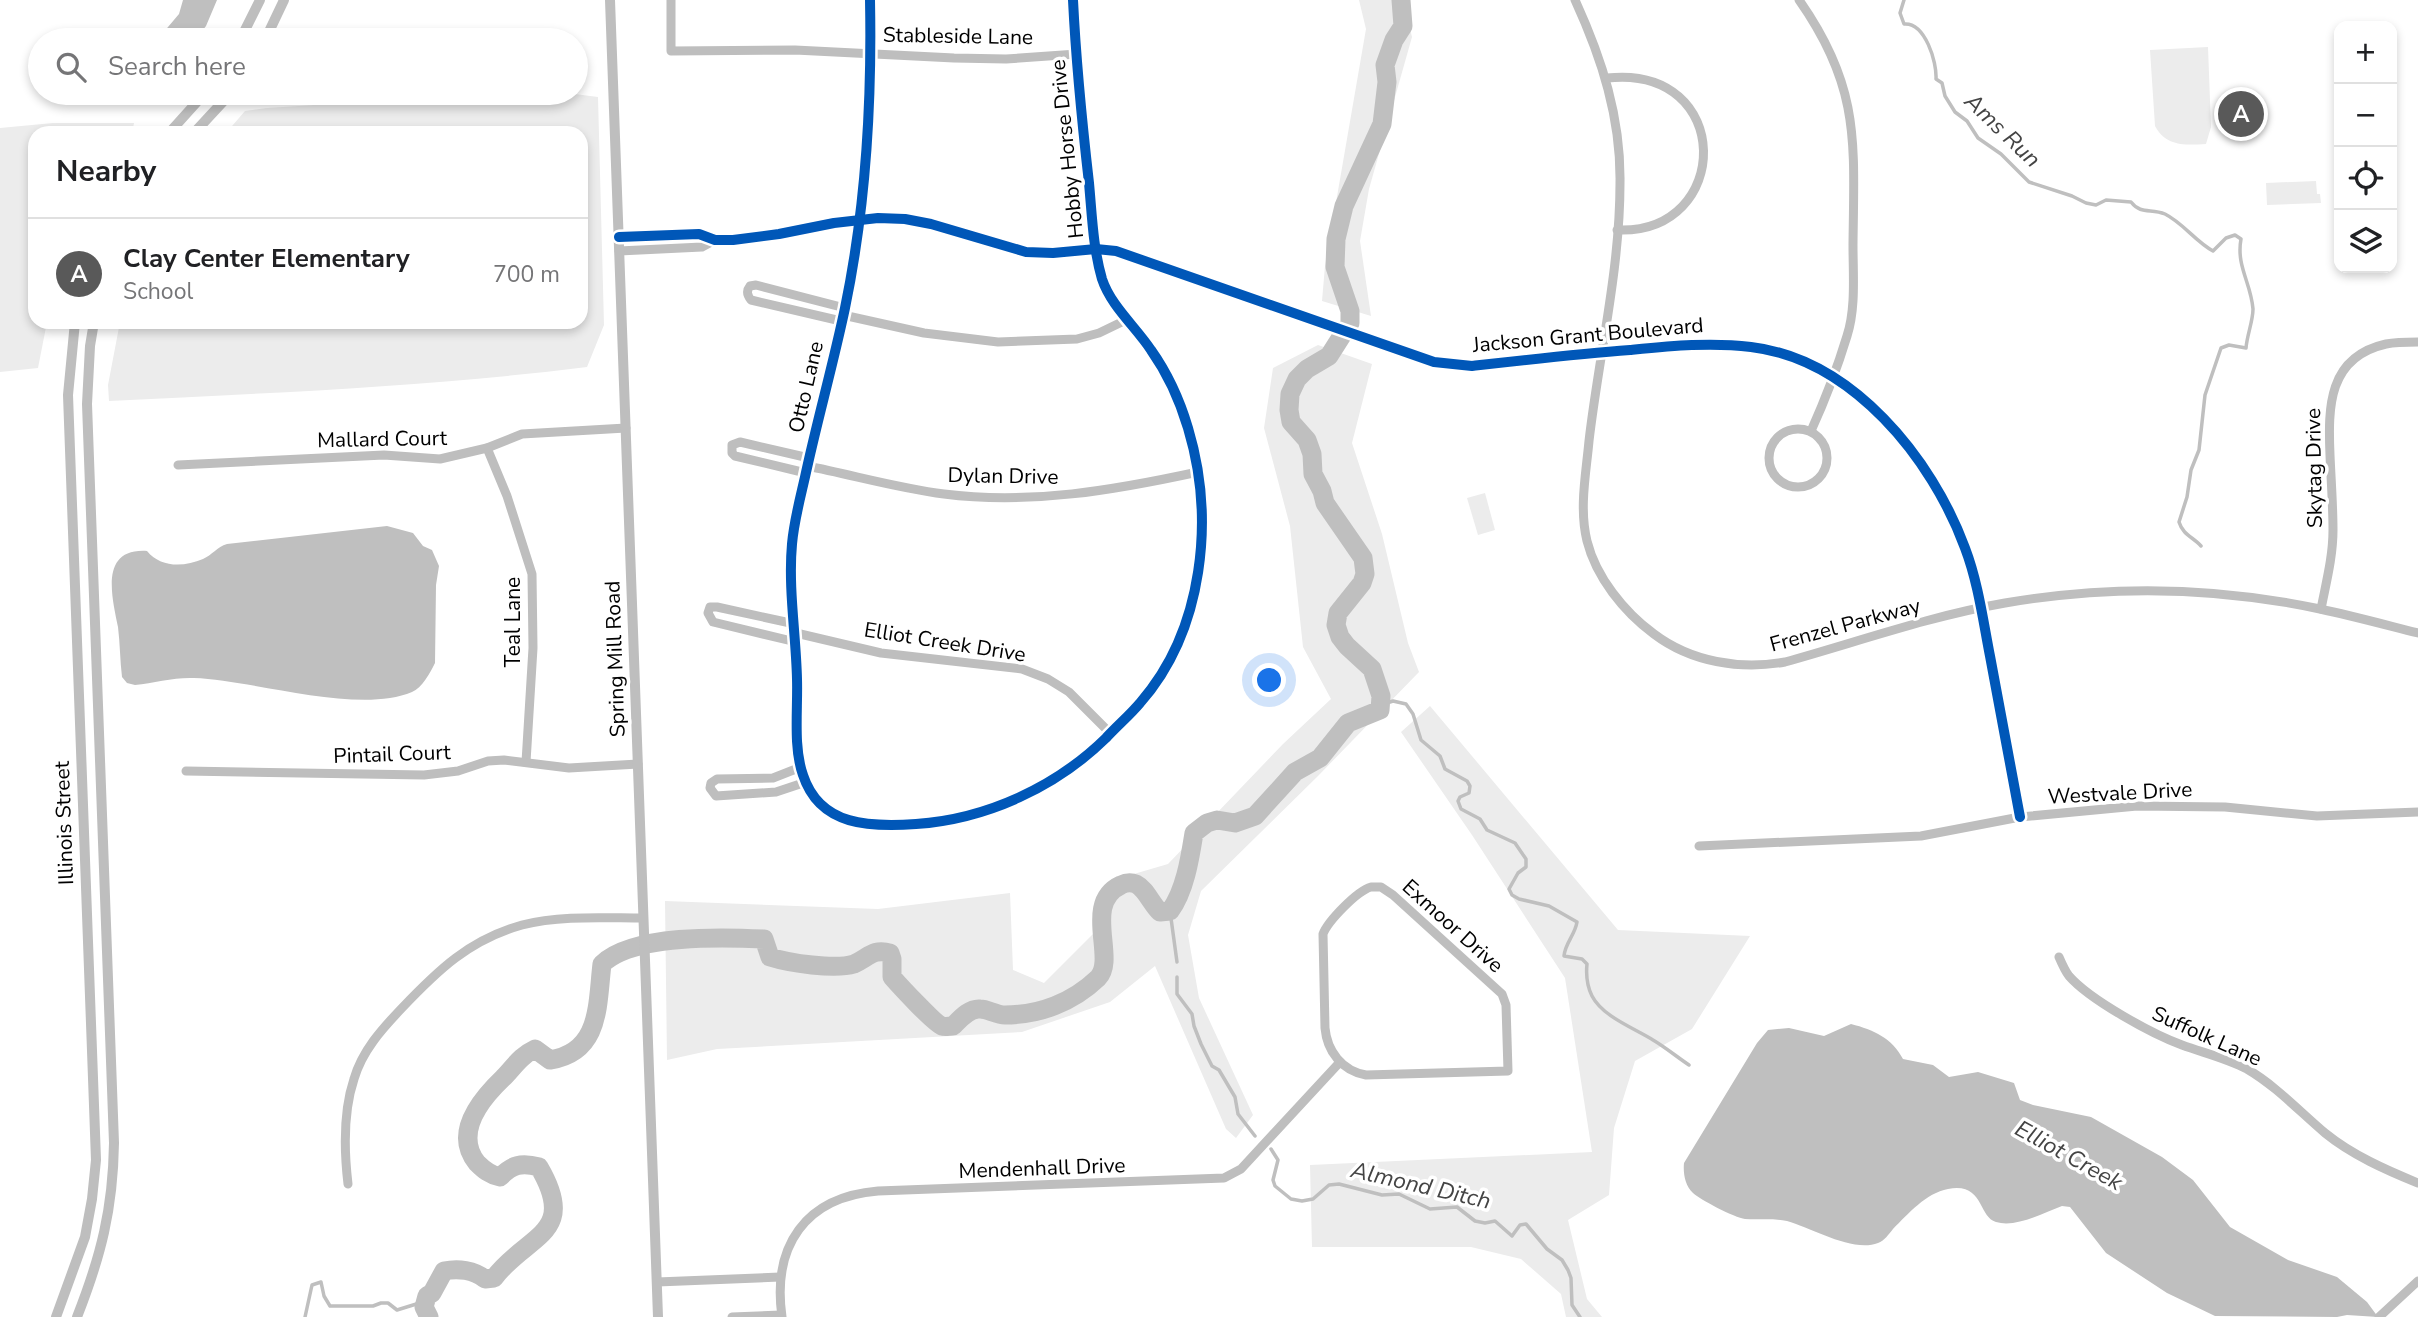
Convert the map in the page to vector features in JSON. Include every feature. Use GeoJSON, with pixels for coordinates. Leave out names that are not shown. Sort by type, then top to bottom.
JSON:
{"type":"FeatureCollection","features":[{"type":"Feature","properties":{"kind":"street"},"geometry":{"type":"LineString","coordinates":[[246,28],[260,0]]}},
{"type":"Feature","properties":{"kind":"street"},"geometry":{"type":"LineString","coordinates":[[271,28],[284,0]]}},
{"type":"Feature","properties":{"kind":"street","name":"Spring Mill Road"},"geometry":{"type":"LineString","coordinates":[[610,0],[658,1317]]}},
{"type":"Feature","properties":{"kind":"street","name":"Stableside Lane"},"geometry":{"type":"LineString","coordinates":[[671,0],[671,51],[795,50],[1006,59],[1077,54]]}},
{"type":"Feature","properties":{"kind":"street","name":"Otto Lane"},"geometry":{"type":"LineString","coordinates":[[806,782],[801,767],[792,545],[807,466],[843,315],[860,220],[871,54],[870,0]]}},
{"type":"Feature","properties":{"kind":"street","name":"Hobby Horse Drive"},"geometry":{"type":"LineString","coordinates":[[806,782],[820,804],[830,813],[858,824],[933,822],[971,814],[1019,798],[1074,766],[1142,702],[1179,639],[1188,615],[1202,541],[1198,472],[1189,431],[1175,393],[1153,352],[1109,295],[1102,277],[1096,248],[1073,0]]}},
{"type":"Feature","properties":{"kind":"street","name":"Frenzel Parkway"},"geometry":{"type":"LineString","coordinates":[[1575,0],[1606,78],[1620,163],[1617,230],[1583,502],[1586,533],[1592,555],[1606,583],[1632,614],[1656,636],[1684,652],[1706,659],[1765,665],[1981,608],[2076,594],[2149,590],[2248,597],[2321,609],[2418,633]]}},
{"type":"Feature","properties":{"kind":"street"},"geometry":{"type":"LineString","coordinates":[[1799,0],[1829,46],[1840,74],[1853,127],[1852,304],[1847,336],[1835,377],[1811,431]]}},
{"type":"Feature","properties":{"kind":"street"},"geometry":{"type":"LineString","coordinates":[[1606,78],[1636,77],[1658,83],[1672,91],[1695,117],[1704,144],[1704,159],[1696,187],[1679,210],[1656,225],[1642,229],[1617,230]]}},
{"type":"Feature","properties":{"kind":"street"},"geometry":{"type":"LineString","coordinates":[[175,126],[194,105]]}},
{"type":"Feature","properties":{"kind":"street"},"geometry":{"type":"LineString","coordinates":[[200,126],[220,105]]}},
{"type":"Feature","properties":{"kind":"street","name":"Jackson Grant Boulevard"},"geometry":{"type":"LineString","coordinates":[[619,237],[699,234],[715,240],[733,240],[834,223],[878,218],[905,219],[1026,252],[1053,253],[1096,248],[1116,251],[1434,362],[1472,366],[1704,343],[1754,347],[1798,360],[1835,377],[1878,412],[1913,450],[1947,509],[1965,547],[1981,608],[2020,817]]}},
{"type":"Feature","properties":{"kind":"street","name":"Jackson Grant Boulevard"},"geometry":{"type":"LineString","coordinates":[[619,251],[702,247],[715,240]]}},
{"type":"Feature","properties":{"kind":"street"},"geometry":{"type":"LineString","coordinates":[[843,315],[755,285],[747,290],[751,300],[843,315],[935,335],[998,342],[1077,339],[1099,333],[1128,319]]}},
{"type":"Feature","properties":{"kind":"street","name":"Illinois Street"},"geometry":{"type":"LineString","coordinates":[[56,1317],[85,1237],[96,1160],[68,395],[74,329]]}},
{"type":"Feature","properties":{"kind":"street","name":"Illinois Street"},"geometry":{"type":"LineString","coordinates":[[77,1317],[99,1260],[108,1222],[114,1143],[87,404],[93,329]]}},
{"type":"Feature","properties":{"kind":"street","name":"Skytag Drive"},"geometry":{"type":"LineString","coordinates":[[2321,609],[2333,537],[2329,411],[2334,389],[2342,372],[2361,355],[2385,344],[2418,342]]}},
{"type":"Feature","properties":{"kind":"street","name":"Mallard Court"},"geometry":{"type":"LineString","coordinates":[[177,465],[384,455],[440,459],[487,448],[522,434],[626,428]]}},
{"type":"Feature","properties":{"kind":"street"},"geometry":{"type":"LineString","coordinates":[[1802,429],[1811,431],[1825,446],[1827,456],[1822,475],[1806,486],[1796,488],[1786,485],[1772,472],[1769,454],[1771,445],[1784,432],[1802,429]]}},
{"type":"Feature","properties":{"kind":"street","name":"Dylan Drive"},"geometry":{"type":"LineString","coordinates":[[807,466],[740,442],[732,445],[732,453],[735,456],[807,466],[912,489],[983,497],[1032,497],[1104,491],[1198,472]]}},
{"type":"Feature","properties":{"kind":"street","name":"Teal Lane"},"geometry":{"type":"LineString","coordinates":[[487,448],[507,496],[532,575],[533,648],[526,762]]}},
{"type":"Feature","properties":{"kind":"street","name":"Elliot Creek Drive"},"geometry":{"type":"LineString","coordinates":[[795,633],[713,622],[708,613],[710,607],[717,607],[795,633],[881,653],[1023,669],[1048,679],[1069,692],[1110,733]]}},
{"type":"Feature","properties":{"kind":"street","name":"Pintail Court"},"geometry":{"type":"LineString","coordinates":[[186,771],[439,774],[488,761],[512,760],[569,768],[638,764]]}},
{"type":"Feature","properties":{"kind":"street"},"geometry":{"type":"LineString","coordinates":[[801,767],[773,778],[717,779],[711,783],[710,788],[716,796],[748,795],[776,792],[806,782]]}},
{"type":"Feature","properties":{"kind":"street","name":"Westvale Drive"},"geometry":{"type":"LineString","coordinates":[[1699,846],[1921,836],[2020,817],[2102,808],[2225,807],[2317,816],[2418,812]]}},
{"type":"Feature","properties":{"kind":"street","name":"Exmoor Drive"},"geometry":{"type":"LineString","coordinates":[[1381,887],[1502,994],[1506,1005],[1508,1071],[1370,1076],[1356,1073],[1340,1062],[1330,1048],[1325,1034],[1323,934],[1326,927],[1360,891],[1381,887]]}},
{"type":"Feature","properties":{"kind":"street"},"geometry":{"type":"LineString","coordinates":[[348,1184],[346,1110],[354,1077],[380,1031],[433,975],[487,937],[521,926],[548,920],[643,918]]}},
{"type":"Feature","properties":{"kind":"street","name":"Suffolk Lane"},"geometry":{"type":"LineString","coordinates":[[2059,957],[2067,974],[2079,985],[2140,1026],[2247,1069],[2344,1146],[2365,1159],[2418,1183]]}},
{"type":"Feature","properties":{"kind":"street","name":"Mendenhall Drive"},"geometry":{"type":"LineString","coordinates":[[782,1316],[780,1277],[785,1255],[804,1222],[834,1200],[855,1193],[1228,1177],[1241,1169],[1340,1062]]}},
{"type":"Feature","properties":{"kind":"street"},"geometry":{"type":"LineString","coordinates":[[657,1282],[780,1277]]}},
{"type":"Feature","properties":{"kind":"street"},"geometry":{"type":"LineString","coordinates":[[2380,1316],[2418,1281]]}},
{"type":"Feature","properties":{"kind":"street"},"geometry":{"type":"LineString","coordinates":[[732,1317],[782,1316]]}},
{"type":"Feature","properties":{"kind":"shaded area"},"geometry":{"type":"Polygon","coordinates":[[[1359,0],[1403,0],[1412,37],[1369,189],[1360,241],[1371,316],[1322,301],[1325,266],[1366,29],[1359,0]]]}},
{"type":"Feature","properties":{"kind":"shaded area"},"geometry":{"type":"Polygon","coordinates":[[[2208,47],[2211,127],[2206,144],[2171,141],[2155,126],[2150,50],[2208,47]]]}},
{"type":"Feature","properties":{"kind":"shaded area"},"geometry":{"type":"Polygon","coordinates":[[[588,96],[598,97],[604,325],[587,367],[408,384],[109,401],[108,385],[119,329],[588,329],[588,126],[232,126],[245,111],[315,105],[588,105],[588,96]]]}},
{"type":"Feature","properties":{"kind":"shaded area"},"geometry":{"type":"Polygon","coordinates":[[[53,123],[134,123],[133,126],[28,126],[28,329],[46,329],[38,368],[0,372],[0,128],[53,123]]]}},
{"type":"Feature","properties":{"kind":"shaded area"},"geometry":{"type":"Polygon","coordinates":[[[2316,181],[2321,203],[2267,205],[2266,183],[2316,181]]]}},
{"type":"Feature","properties":{"kind":"shaded area"},"geometry":{"type":"Polygon","coordinates":[[[1318,345],[1372,364],[1352,443],[1382,534],[1408,643],[1419,672],[1201,891],[1188,935],[1199,998],[1253,1115],[1236,1138],[1226,1129],[1155,966],[1110,1002],[1022,1032],[717,1049],[667,1060],[665,901],[878,909],[1010,893],[1013,970],[1044,983],[1094,933],[1110,881],[1168,864],[1283,744],[1331,699],[1303,647],[1290,526],[1264,428],[1273,368],[1318,345]]]}},
{"type":"Feature","properties":{"kind":"shaded area"},"geometry":{"type":"Polygon","coordinates":[[[1485,493],[1495,530],[1478,535],[1467,498],[1485,493]]]}},
{"type":"Feature","properties":{"kind":"shaded area"},"geometry":{"type":"Polygon","coordinates":[[[1430,706],[1618,930],[1750,936],[1692,1029],[1635,1061],[1614,1128],[1609,1195],[1568,1220],[1587,1299],[1602,1317],[1566,1317],[1561,1294],[1521,1259],[1471,1247],[1312,1247],[1310,1165],[1592,1152],[1565,978],[1401,732],[1430,706]]]}},
{"type":"Feature","properties":{"kind":"water"},"geometry":{"type":"Polygon","coordinates":[[[183,0],[217,0],[204,28],[167,28],[179,14],[183,0]]]}},
{"type":"Feature","properties":{"kind":"water"},"geometry":{"type":"Polygon","coordinates":[[[387,526],[413,533],[423,546],[432,550],[439,566],[436,585],[435,663],[416,690],[390,698],[364,700],[194,678],[135,685],[127,683],[122,677],[112,589],[115,566],[121,557],[132,552],[147,551],[159,561],[188,564],[203,559],[227,544],[387,526]]]}},
{"type":"Feature","properties":{"kind":"water","name":"Elliot Creek"},"geometry":{"type":"Polygon","coordinates":[[[1851,1024],[1882,1036],[1903,1059],[1933,1065],[1949,1077],[1978,1072],[2014,1083],[2020,1100],[2091,1117],[2162,1157],[2193,1180],[2230,1227],[2288,1260],[2337,1277],[2367,1302],[2378,1317],[2215,1316],[2167,1293],[2106,1253],[2070,1207],[2062,1206],[2012,1223],[1996,1222],[1990,1219],[1979,1201],[1968,1190],[1948,1189],[1925,1199],[1882,1241],[1857,1245],[1787,1221],[1740,1218],[1693,1193],[1685,1179],[1684,1163],[1757,1043],[1768,1030],[1789,1028],[1824,1036],[1851,1024]]]}},
{"type":"Feature","properties":{"kind":"waterway"},"geometry":{"type":"LineString","coordinates":[[429,1317],[424,1307],[427,1296],[432,1293],[444,1271],[466,1270],[485,1279],[494,1278],[507,1263],[544,1232],[551,1220],[553,1207],[550,1189],[539,1167],[517,1166],[500,1177],[490,1174],[477,1163],[470,1152],[469,1128],[486,1096],[525,1055],[535,1049],[550,1060],[567,1055],[588,1037],[597,1010],[602,964],[616,954],[656,942],[703,938],[764,939],[770,957],[812,965],[846,966],[875,953],[884,952],[890,953],[892,959],[892,977],[942,1026],[953,1026],[976,1009],[1005,1015],[1043,1010],[1078,994],[1098,978],[1103,969],[1104,958],[1102,917],[1104,904],[1110,893],[1123,884],[1134,883],[1140,886],[1160,912],[1170,911],[1183,884],[1194,833],[1207,823],[1217,820],[1235,823],[1255,816],[1295,772],[1320,758],[1348,723],[1380,710],[1381,696],[1372,669],[1347,646],[1336,625],[1338,613],[1362,583],[1365,574],[1363,558],[1325,503],[1313,474],[1312,454],[1307,440],[1291,422],[1289,410],[1290,394],[1297,379],[1307,369],[1329,356],[1350,323],[1350,311],[1335,267],[1336,239],[1344,206],[1382,124],[1387,82],[1385,65],[1394,40],[1403,26],[1401,0]]}},
{"type":"Feature","properties":{"kind":"waterway","name":"Ams Run"},"geometry":{"type":"LineString","coordinates":[[1904,0],[1900,13],[1904,24],[1918,29],[1924,36],[1932,54],[1936,79],[1942,83],[1945,96],[1955,112],[1967,121],[1978,138],[2001,154],[2029,182],[2086,203],[2096,205],[2106,200],[2131,202],[2142,210],[2165,214],[2213,251],[2226,238],[2235,235],[2241,239],[2240,258],[2253,309],[2246,348],[2229,345],[2221,348],[2205,395],[2199,450],[2191,470],[2187,497],[2179,522],[2186,533],[2201,546]]}},
{"type":"Feature","properties":{"kind":"waterway"},"geometry":{"type":"LineString","coordinates":[[1381,705],[1393,701],[1406,704],[1413,714],[1421,740],[1440,756],[1445,769],[1467,781],[1470,786],[1469,793],[1458,801],[1461,809],[1480,819],[1487,830],[1515,843],[1526,859],[1526,867],[1518,873],[1509,889],[1512,895],[1549,906],[1577,922],[1564,956],[1582,959],[1587,964],[1589,988],[1597,1003],[1611,1016],[1658,1043],[1689,1065]]}},
{"type":"Feature","properties":{"kind":"waterway","name":"Almond Ditch"},"geometry":{"type":"LineString","coordinates":[[1170,911],[1177,962]]}},
{"type":"Feature","properties":{"kind":"waterway","name":"Almond Ditch"},"geometry":{"type":"LineString","coordinates":[[1177,977],[1177,994],[1192,1014],[1201,1044],[1212,1066],[1219,1070],[1235,1097],[1238,1114],[1255,1136]]}},
{"type":"Feature","properties":{"kind":"waterway","name":"Almond Ditch"},"geometry":{"type":"LineString","coordinates":[[1271,1149],[1278,1160],[1273,1180],[1275,1186],[1291,1199],[1313,1199],[1329,1185],[1339,1184],[1382,1195],[1399,1194],[1430,1209],[1457,1207],[1475,1221],[1495,1221],[1512,1236],[1520,1225],[1526,1224],[1547,1249],[1562,1260],[1568,1270],[1572,1305],[1580,1317]]}},
{"type":"Feature","properties":{"kind":"waterway"},"geometry":{"type":"LineString","coordinates":[[305,1317],[312,1285],[321,1282],[324,1296],[330,1306],[373,1306],[388,1303],[397,1310],[426,1301]]}},
{"type":"Feature","properties":{"kind":"cycle path"},"geometry":{"type":"LineString","coordinates":[[870,0],[869,116],[858,232],[845,308],[796,518],[791,577],[797,679],[797,740],[803,775],[811,792],[834,814],[865,824],[882,825],[942,821],[994,808],[1019,798],[1065,771],[1106,738],[1140,703],[1162,674],[1178,642],[1190,608],[1202,535],[1196,463],[1185,418],[1168,378],[1151,350],[1117,307],[1102,279],[1093,231],[1073,0]]}},
{"type":"Feature","properties":{"kind":"cycle path"},"geometry":{"type":"LineString","coordinates":[[619,237],[699,234],[715,240],[733,240],[834,223],[878,218],[905,219],[1026,252],[1053,253],[1096,249],[1116,251],[1434,362],[1472,366],[1590,353],[1706,345],[1751,347],[1788,355],[1822,371],[1854,392],[1884,418],[1932,480],[1950,514],[1970,561],[1977,588],[2020,817]]}},
{"type":"Feature","properties":{"kind":"place","name":"Clay Center Elementary"},"geometry":{"type":"Point","coordinates":[2241,114]}}]}
